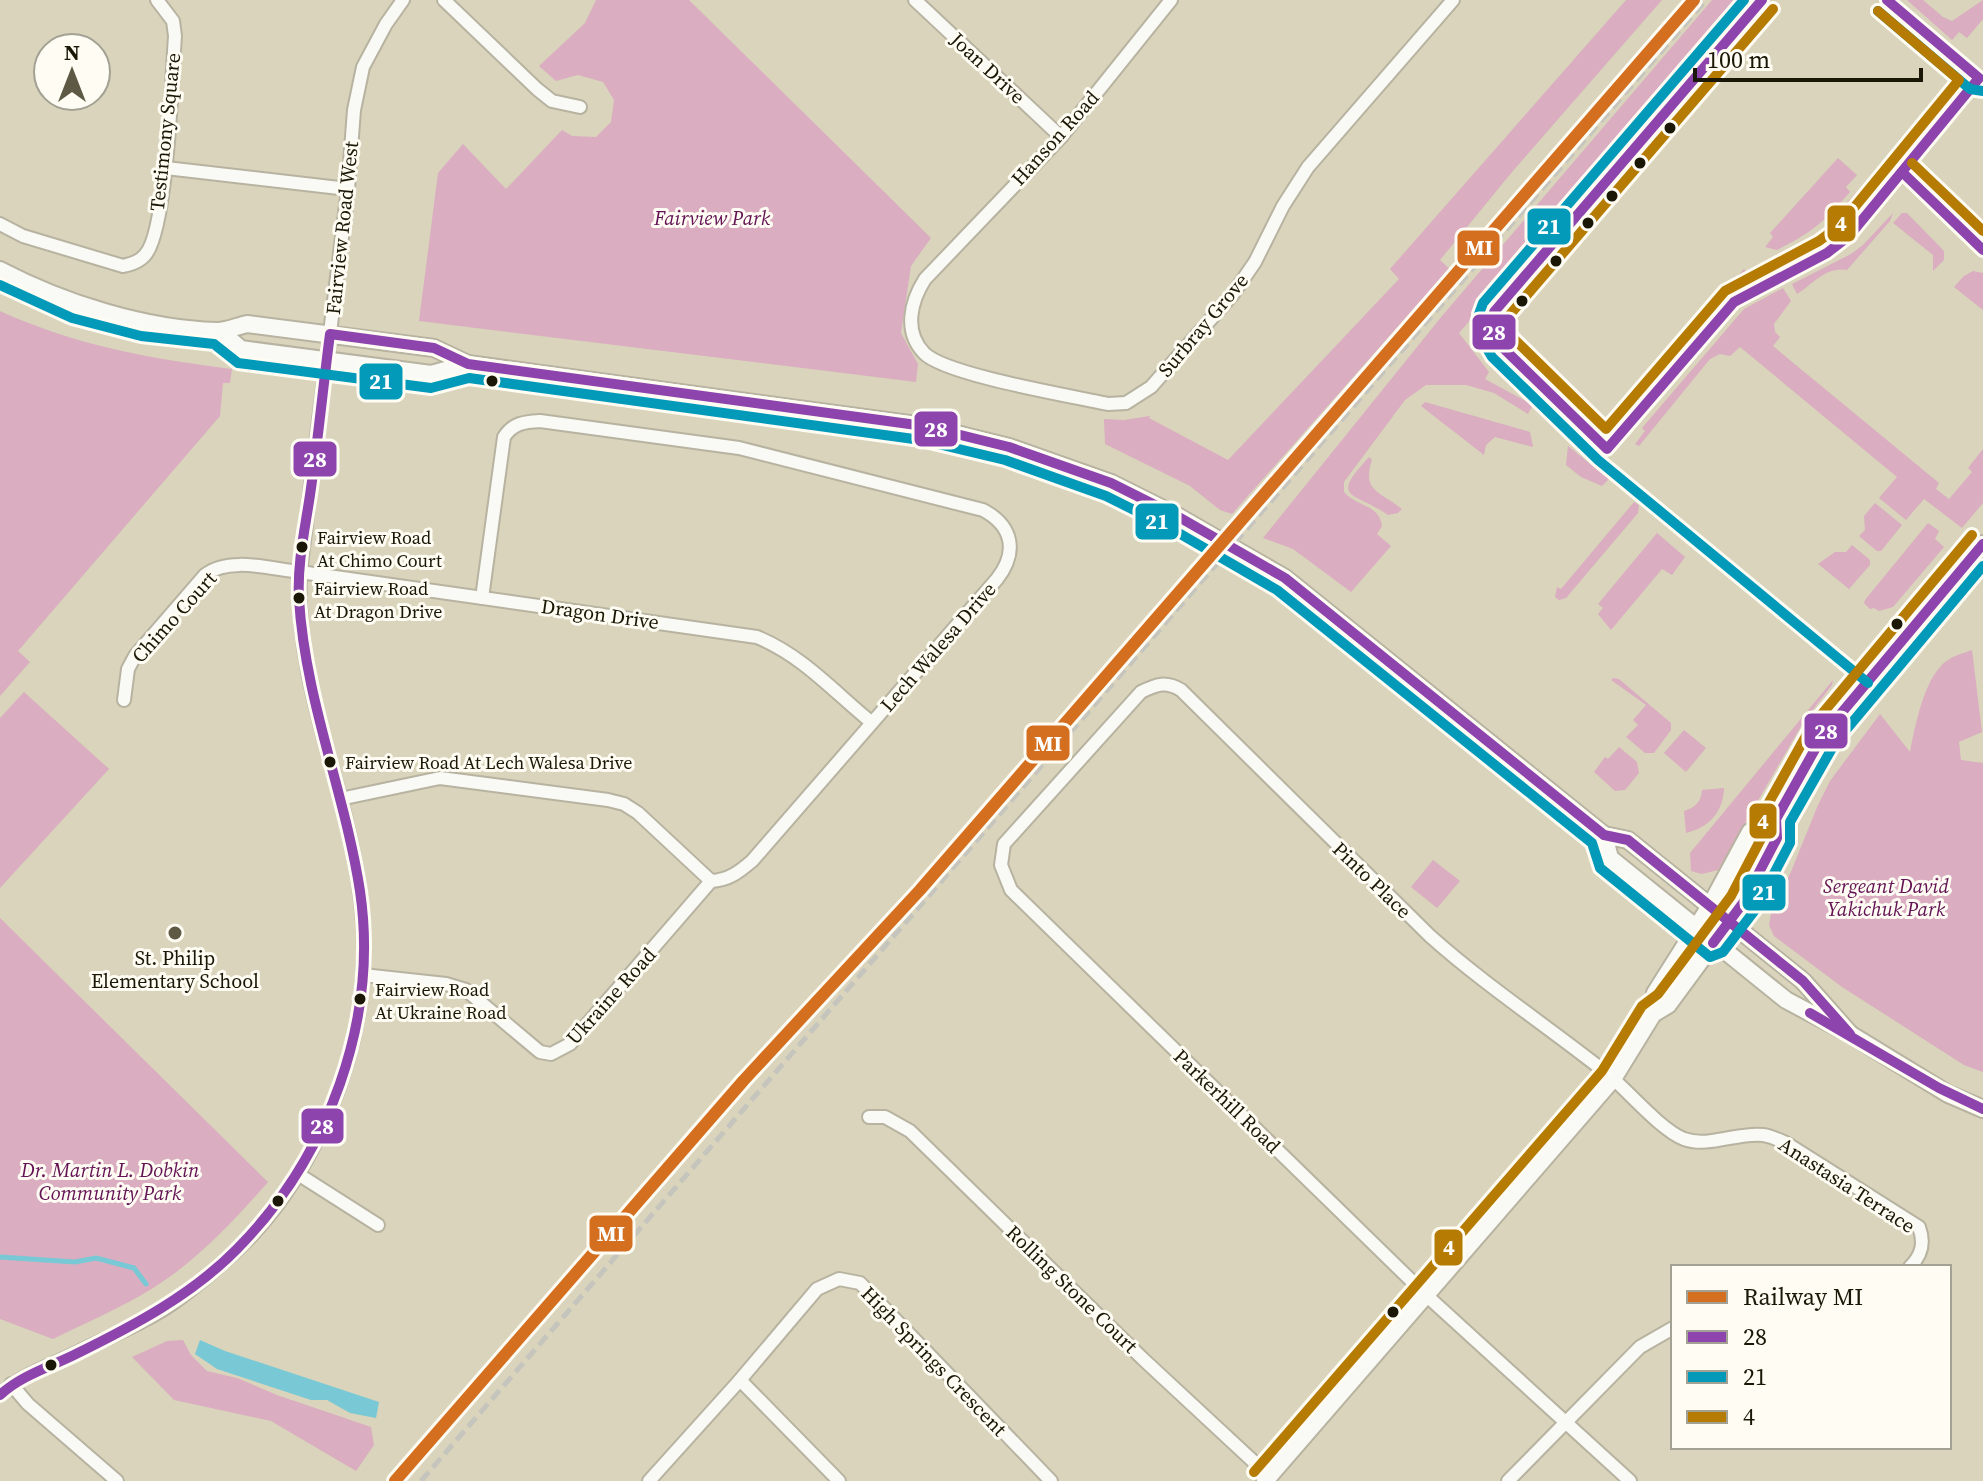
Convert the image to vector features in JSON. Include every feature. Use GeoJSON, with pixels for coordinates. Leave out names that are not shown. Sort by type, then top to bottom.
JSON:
{"type":"FeatureCollection","features":[{"type":"Feature","properties":{"kind":"street","name":"Testimony Square"},"geometry":{"type":"LineString","coordinates":[[0,224],[23,236],[123,266],[146,255],[152,243],[166,168],[175,36],[173,21],[157,0]]}},
{"type":"Feature","properties":{"kind":"street","name":"Fairview Road West"},"geometry":{"type":"LineString","coordinates":[[0,1395],[11,1384],[179,1300],[253,1233],[298,1174],[326,1118],[342,1076],[363,975],[361,896],[340,799],[307,673],[299,596],[300,572],[348,189],[354,110],[363,67],[403,0]]}},
{"type":"Feature","properties":{"kind":"street"},"geometry":{"type":"LineString","coordinates":[[444,0],[552,101],[580,107]]}},
{"type":"Feature","properties":{"kind":"street","name":"Joan Drive"},"geometry":{"type":"LineString","coordinates":[[915,0],[1061,137]]}},
{"type":"Feature","properties":{"kind":"street","name":"Hanson Road"},"geometry":{"type":"LineString","coordinates":[[931,269],[1061,137],[1171,0]]}},
{"type":"Feature","properties":{"kind":"street","name":"Surbray Grove"},"geometry":{"type":"LineString","coordinates":[[931,269],[918,290],[910,322],[914,336],[925,353],[956,370],[1108,404],[1126,403],[1151,387],[1233,294],[1255,262],[1283,206],[1308,167],[1453,0]]}},
{"type":"Feature","properties":{"kind":"street"},"geometry":{"type":"LineString","coordinates":[[166,168],[348,189]]}},
{"type":"Feature","properties":{"kind":"street"},"geometry":{"type":"LineString","coordinates":[[0,270],[76,304],[145,322],[220,331],[247,324],[330,334],[434,348],[468,364],[924,426],[1009,447],[1111,483],[1177,516],[1285,578],[1604,835],[1628,840],[1729,921],[1803,981],[1850,1034]]}},
{"type":"Feature","properties":{"kind":"street"},"geometry":{"type":"LineString","coordinates":[[220,331],[241,349],[431,374],[468,364]]}},
{"type":"Feature","properties":{"kind":"street","name":"Lech Walesa Drive"},"geometry":{"type":"LineString","coordinates":[[482,598],[504,437],[510,428],[527,422],[540,421],[739,448],[983,510],[1005,526],[1009,538],[1005,568],[752,861],[734,876],[711,881]]}},
{"type":"Feature","properties":{"kind":"street"},"geometry":{"type":"LineString","coordinates":[[1653,1014],[1668,1005],[1743,903],[1777,838],[1776,819],[1823,735],[1983,544]]}},
{"type":"Feature","properties":{"kind":"street","name":"Chimo Court"},"geometry":{"type":"LineString","coordinates":[[124,700],[128,669],[135,656],[214,568],[232,565],[300,572]]}},
{"type":"Feature","properties":{"kind":"street","name":"Dragon Drive"},"geometry":{"type":"LineString","coordinates":[[300,572],[757,637],[798,658],[871,722]]}},
{"type":"Feature","properties":{"kind":"street","name":"Pinto Place"},"geometry":{"type":"LineString","coordinates":[[1141,692],[1156,684],[1169,683],[1181,690],[1463,966],[1543,1022],[1613,1079]]}},
{"type":"Feature","properties":{"kind":"street","name":"Parkerhill Road"},"geometry":{"type":"LineString","coordinates":[[1141,692],[1004,844],[1001,865],[1011,890],[1426,1295],[1630,1481]]}},
{"type":"Feature","properties":{"kind":"street"},"geometry":{"type":"LineString","coordinates":[[340,799],[440,778],[608,800],[624,804],[638,813],[711,881]]}},
{"type":"Feature","properties":{"kind":"street"},"geometry":{"type":"LineString","coordinates":[[1267,1479],[1613,1079],[1653,1014],[1655,993],[1710,906],[1750,832],[1776,819]]}},
{"type":"Feature","properties":{"kind":"street"},"geometry":{"type":"LineString","coordinates":[[1604,835],[1610,858],[1786,1000],[1850,1034],[1948,1094],[1983,1109]]}},
{"type":"Feature","properties":{"kind":"street","name":"Ukraine Road"},"geometry":{"type":"LineString","coordinates":[[363,975],[446,984],[466,990],[540,1052],[551,1054],[570,1044],[711,881]]}},
{"type":"Feature","properties":{"kind":"street","name":"Anastasia Terrace"},"geometry":{"type":"LineString","coordinates":[[1613,1079],[1671,1131],[1685,1139],[1702,1141],[1749,1134],[1766,1135],[1786,1143],[1919,1227],[1923,1238],[1921,1252],[1911,1265]]}},
{"type":"Feature","properties":{"kind":"street","name":"Rolling Stone Court"},"geometry":{"type":"LineString","coordinates":[[869,1117],[885,1117],[910,1131],[1267,1479]]}},
{"type":"Feature","properties":{"kind":"street"},"geometry":{"type":"LineString","coordinates":[[298,1174],[378,1225]]}},
{"type":"Feature","properties":{"kind":"street","name":"High Springs Crescent"},"geometry":{"type":"LineString","coordinates":[[649,1481],[817,1289],[839,1279],[860,1283],[1051,1481]]}},
{"type":"Feature","properties":{"kind":"street"},"geometry":{"type":"LineString","coordinates":[[1508,1481],[1640,1347],[1671,1329]]}},
{"type":"Feature","properties":{"kind":"street"},"geometry":{"type":"LineString","coordinates":[[740,1380],[839,1481]]}},
{"type":"Feature","properties":{"kind":"street"},"geometry":{"type":"LineString","coordinates":[[11,1384],[28,1404],[117,1481]]}},
{"type":"Feature","properties":{"kind":"green space","name":"Fairview Park"},"geometry":{"type":"Polygon","coordinates":[[[596,0],[689,0],[931,238],[911,266],[901,333],[918,364],[916,382],[419,321],[438,173],[463,144],[506,189],[562,130],[572,136],[596,137],[611,122],[614,100],[603,82],[578,75],[556,81],[539,66],[585,23],[596,0]]]}},
{"type":"Feature","properties":{"kind":"green space"},"geometry":{"type":"Polygon","coordinates":[[[1626,0],[1662,0],[1440,260],[1453,272],[1417,305],[1232,514],[1220,510],[1190,486],[1105,444],[1104,419],[1150,416],[1228,460],[1399,279],[1390,269],[1626,0]]]}},
{"type":"Feature","properties":{"kind":"green space"},"geometry":{"type":"Polygon","coordinates":[[[1712,0],[1748,0],[1459,333],[1489,372],[1485,379],[1533,405],[1528,414],[1494,393],[1466,385],[1426,385],[1405,400],[1344,482],[1344,492],[1349,497],[1377,514],[1382,526],[1377,534],[1391,546],[1351,592],[1293,549],[1263,538],[1442,316],[1712,0]]]}},
{"type":"Feature","properties":{"kind":"green space"},"geometry":{"type":"Polygon","coordinates":[[[1907,0],[1923,0],[1952,21],[1983,0],[1983,19],[1967,38],[1959,32],[1952,40],[1907,0]]]}},
{"type":"Feature","properties":{"kind":"green space"},"geometry":{"type":"Polygon","coordinates":[[[1838,158],[1857,175],[1846,187],[1850,192],[1809,231],[1777,250],[1765,247],[1773,237],[1770,233],[1838,158]]]}},
{"type":"Feature","properties":{"kind":"green space"},"geometry":{"type":"Polygon","coordinates":[[[1864,184],[1871,188],[1829,237],[1781,262],[1786,251],[1817,235],[1864,184]]]}},
{"type":"Feature","properties":{"kind":"green space"},"geometry":{"type":"Polygon","coordinates":[[[1893,213],[1890,221],[1847,270],[1826,273],[1797,294],[1792,284],[1851,254],[1893,213]]]}},
{"type":"Feature","properties":{"kind":"green space"},"geometry":{"type":"Polygon","coordinates":[[[1902,213],[1907,213],[1944,251],[1944,260],[1933,271],[1933,255],[1893,223],[1902,213]]]}},
{"type":"Feature","properties":{"kind":"green space"},"geometry":{"type":"Polygon","coordinates":[[[1744,269],[1749,275],[1743,283],[1726,293],[1645,387],[1640,383],[1735,276],[1744,269]]]}},
{"type":"Feature","properties":{"kind":"green space"},"geometry":{"type":"Polygon","coordinates":[[[1973,271],[1983,273],[1983,310],[1954,287],[1973,271]]]}},
{"type":"Feature","properties":{"kind":"green space"},"geometry":{"type":"Polygon","coordinates":[[[1783,288],[1791,301],[1774,324],[1775,332],[1780,337],[1773,346],[1939,483],[1936,489],[1949,499],[1972,472],[1968,468],[1983,449],[1983,503],[1962,528],[1924,499],[1906,520],[1879,498],[1897,477],[1740,347],[1730,356],[1720,354],[1710,359],[1639,446],[1635,444],[1645,431],[1642,428],[1744,309],[1783,288]]]}},
{"type":"Feature","properties":{"kind":"green space"},"geometry":{"type":"Polygon","coordinates":[[[0,311],[56,333],[113,349],[232,369],[230,383],[223,383],[220,416],[18,651],[30,662],[0,696],[0,311]]]}},
{"type":"Feature","properties":{"kind":"green space"},"geometry":{"type":"Polygon","coordinates":[[[1425,402],[1530,432],[1533,447],[1495,437],[1486,445],[1484,455],[1421,406],[1425,402]]]}},
{"type":"Feature","properties":{"kind":"green space"},"geometry":{"type":"Polygon","coordinates":[[[1568,446],[1609,479],[1602,486],[1581,477],[1566,465],[1568,446]]]}},
{"type":"Feature","properties":{"kind":"green space"},"geometry":{"type":"Polygon","coordinates":[[[1369,457],[1372,460],[1369,471],[1371,485],[1402,509],[1398,513],[1388,515],[1351,494],[1348,488],[1350,481],[1369,457]]]}},
{"type":"Feature","properties":{"kind":"green space"},"geometry":{"type":"Polygon","coordinates":[[[1634,502],[1639,505],[1638,513],[1566,598],[1559,600],[1555,597],[1557,587],[1561,589],[1634,502]]]}},
{"type":"Feature","properties":{"kind":"green space"},"geometry":{"type":"Polygon","coordinates":[[[1875,503],[1902,525],[1881,551],[1859,536],[1865,530],[1864,516],[1875,503]]]}},
{"type":"Feature","properties":{"kind":"green space"},"geometry":{"type":"Polygon","coordinates":[[[1928,523],[1939,531],[1935,539],[1944,547],[1893,607],[1879,611],[1870,609],[1865,600],[1928,523]]]}},
{"type":"Feature","properties":{"kind":"green space"},"geometry":{"type":"Polygon","coordinates":[[[1657,533],[1685,557],[1672,575],[1662,569],[1611,630],[1598,614],[1603,608],[1598,604],[1657,533]]]}},
{"type":"Feature","properties":{"kind":"green space"},"geometry":{"type":"Polygon","coordinates":[[[1852,545],[1870,560],[1870,565],[1849,589],[1818,564],[1835,552],[1846,552],[1852,545]]]}},
{"type":"Feature","properties":{"kind":"green space","name":"Sergeant David Yakichuk Park"},"geometry":{"type":"Polygon","coordinates":[[[1972,650],[1982,732],[1959,742],[1961,760],[1983,763],[1983,1072],[1964,1065],[1842,987],[1774,936],[1769,925],[1772,908],[1830,781],[1880,714],[1910,752],[1922,702],[1933,677],[1948,660],[1972,650]]]}},
{"type":"Feature","properties":{"kind":"green space"},"geometry":{"type":"Polygon","coordinates":[[[1619,679],[1671,723],[1671,730],[1654,753],[1645,753],[1626,737],[1638,725],[1633,720],[1646,705],[1611,680],[1619,679]]]}},
{"type":"Feature","properties":{"kind":"green space"},"geometry":{"type":"Polygon","coordinates":[[[1833,680],[1804,721],[1718,870],[1702,874],[1691,871],[1690,853],[1833,680]]]}},
{"type":"Feature","properties":{"kind":"green space"},"geometry":{"type":"Polygon","coordinates":[[[24,692],[109,769],[0,888],[0,718],[24,692]]]}},
{"type":"Feature","properties":{"kind":"green space"},"geometry":{"type":"Polygon","coordinates":[[[1684,730],[1706,748],[1686,772],[1664,753],[1684,730]]]}},
{"type":"Feature","properties":{"kind":"green space"},"geometry":{"type":"Polygon","coordinates":[[[1619,747],[1637,762],[1639,773],[1625,790],[1615,791],[1594,772],[1605,757],[1608,759],[1619,747]]]}},
{"type":"Feature","properties":{"kind":"green space"},"geometry":{"type":"Polygon","coordinates":[[[1724,788],[1714,817],[1702,827],[1686,833],[1684,811],[1697,804],[1702,790],[1724,788]]]}},
{"type":"Feature","properties":{"kind":"green space"},"geometry":{"type":"Polygon","coordinates":[[[1433,860],[1460,881],[1437,908],[1411,887],[1433,860]]]}},
{"type":"Feature","properties":{"kind":"green space","name":"Dr. Martin L. Dobkin Community Park"},"geometry":{"type":"Polygon","coordinates":[[[0,918],[268,1182],[225,1229],[178,1271],[132,1300],[53,1339],[0,1319],[0,918]]]}},
{"type":"Feature","properties":{"kind":"green space"},"geometry":{"type":"Polygon","coordinates":[[[183,1340],[191,1355],[207,1371],[237,1378],[371,1427],[374,1445],[356,1471],[271,1421],[174,1400],[132,1357],[167,1341],[183,1340]]]}},
{"type":"Feature","properties":{"kind":"water"},"geometry":{"type":"Polygon","coordinates":[[[200,1340],[379,1402],[376,1418],[350,1413],[327,1400],[311,1400],[217,1369],[195,1354],[200,1340]]]}},
{"type":"Feature","properties":{"kind":"waterway"},"geometry":{"type":"LineString","coordinates":[[0,1257],[75,1262],[96,1258],[134,1268],[146,1284]]}},
{"type":"Feature","properties":{"kind":"railway"},"geometry":{"type":"LineString","coordinates":[[421,1481],[1706,0]]}},
{"type":"Feature","properties":{"kind":"rail line","name":"MI"},"geometry":{"type":"LineString","coordinates":[[395,1481],[744,1080],[920,890],[1694,0]]}},
{"type":"Feature","properties":{"kind":"transit line","name":"21"},"geometry":{"type":"LineString","coordinates":[[1744,0],[1483,303],[1479,329],[1492,357],[1598,460],[1868,683]]}},
{"type":"Feature","properties":{"kind":"transit line","name":"28"},"geometry":{"type":"LineString","coordinates":[[1762,0],[1494,312],[1493,330],[1502,347],[1607,449],[1734,302],[1827,253],[1849,236],[1979,78],[1887,0]]}},
{"type":"Feature","properties":{"kind":"transit line","name":"4"},"geometry":{"type":"LineString","coordinates":[[1773,9],[1507,318],[1507,327],[1513,338],[1606,429],[1725,291],[1819,241],[1839,226],[1959,80],[1878,11]]}},
{"type":"Feature","properties":{"kind":"transit line","name":"21"},"geometry":{"type":"LineString","coordinates":[[1878,11],[1970,89],[1983,91]]}},
{"type":"Feature","properties":{"kind":"transit line","name":"4"},"geometry":{"type":"LineString","coordinates":[[1912,163],[1983,231]]}},
{"type":"Feature","properties":{"kind":"transit line","name":"28"},"geometry":{"type":"LineString","coordinates":[[1902,172],[1983,250]]}},
{"type":"Feature","properties":{"kind":"transit line","name":"21"},"geometry":{"type":"LineString","coordinates":[[0,285],[72,318],[141,336],[214,344],[238,363],[431,388],[469,378],[921,440],[1005,460],[1106,496],[1170,528],[1277,590],[1592,843],[1600,868],[1710,957],[1723,952],[1755,910],[1790,843],[1790,822],[1835,743],[1983,566]]}},
{"type":"Feature","properties":{"kind":"transit line","name":"28"},"geometry":{"type":"LineString","coordinates":[[0,1395],[27,1377],[140,1321],[220,1266],[269,1213],[297,1173],[321,1130],[340,1084],[362,989],[364,940],[360,891],[309,673],[299,599],[302,547],[330,334],[434,348],[468,364],[924,426],[1009,447],[1111,483],[1177,516],[1285,578],[1604,835],[1628,840],[1803,981],[1850,1034]]}},
{"type":"Feature","properties":{"kind":"transit line","name":"4"},"geometry":{"type":"LineString","coordinates":[[1254,1472],[1602,1071],[1642,1006],[1658,994],[1731,896],[1763,835],[1763,813],[1811,727],[1972,535]]}},
{"type":"Feature","properties":{"kind":"transit line","name":"28"},"geometry":{"type":"LineString","coordinates":[[1713,943],[1743,903],[1777,838],[1776,819],[1823,735],[1983,544]]}},
{"type":"Feature","properties":{"kind":"transit line","name":"28"},"geometry":{"type":"LineString","coordinates":[[1810,1013],[1939,1088],[1983,1109]]}},
{"type":"Feature","properties":{"kind":"place","name":"Fairview Road At Chimo Court"},"geometry":{"type":"Point","coordinates":[302,547]}},
{"type":"Feature","properties":{"kind":"place","name":"Fairview Road At Dragon Drive"},"geometry":{"type":"Point","coordinates":[299,598]}},
{"type":"Feature","properties":{"kind":"place","name":"Fairview Road At Lech Walesa Drive"},"geometry":{"type":"Point","coordinates":[330,762]}},
{"type":"Feature","properties":{"kind":"place","name":"St. Philip Elementary School"},"geometry":{"type":"Point","coordinates":[175,933]}},
{"type":"Feature","properties":{"kind":"place","name":"Fairview Road At Ukraine Road"},"geometry":{"type":"Point","coordinates":[360,999]}}]}
